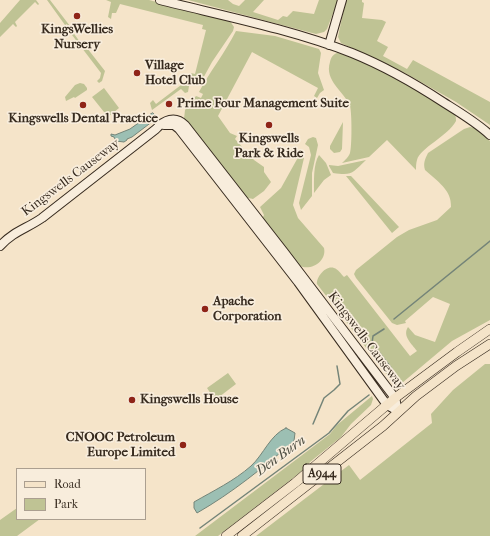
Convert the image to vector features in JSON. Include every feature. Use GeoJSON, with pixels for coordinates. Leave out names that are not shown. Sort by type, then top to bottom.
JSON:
{"type":"FeatureCollection","features":[{"type":"Feature","properties":{"kind":"main road","name":"A944"},"geometry":{"type":"LineString","coordinates":[[226,536],[295,483],[387,404],[490,329]]}},
{"type":"Feature","properties":{"kind":"main road","name":"A944"},"geometry":{"type":"LineString","coordinates":[[242,536],[456,366],[490,344]]}},
{"type":"Feature","properties":{"kind":"street"},"geometry":{"type":"LineString","coordinates":[[160,0],[286,31],[352,53],[424,89],[469,118],[490,135]]}},
{"type":"Feature","properties":{"kind":"street"},"geometry":{"type":"LineString","coordinates":[[329,45],[342,0]]}},
{"type":"Feature","properties":{"kind":"street","name":"Kingswells Causeway"},"geometry":{"type":"LineString","coordinates":[[0,246],[7,238],[38,220],[156,129],[160,124],[168,120],[177,120],[185,125],[281,247],[395,398],[398,411]]}},
{"type":"Feature","properties":{"kind":"street","name":"Kingswells Causeway"},"geometry":{"type":"LineString","coordinates":[[156,129],[170,124],[174,125],[178,129],[294,277],[387,404],[398,411]]}},
{"type":"Feature","properties":{"kind":"green space"},"geometry":{"type":"Polygon","coordinates":[[[20,0],[36,0],[39,4],[38,5],[35,2],[15,22],[16,27],[13,24],[0,37],[0,23],[20,0]]]}},
{"type":"Feature","properties":{"kind":"green space"},"geometry":{"type":"Polygon","coordinates":[[[47,0],[50,0],[73,30],[72,31],[85,49],[87,48],[105,71],[102,81],[99,83],[97,81],[100,78],[101,73],[69,31],[67,24],[65,25],[47,0]]]}},
{"type":"Feature","properties":{"kind":"green space"},"geometry":{"type":"Polygon","coordinates":[[[106,0],[149,0],[230,21],[234,27],[233,31],[212,62],[201,82],[197,83],[191,73],[195,74],[206,30],[202,29],[203,25],[120,4],[116,13],[112,13],[111,19],[108,17],[111,2],[106,0]]]}},
{"type":"Feature","properties":{"kind":"green space"},"geometry":{"type":"Polygon","coordinates":[[[188,0],[228,0],[239,6],[245,0],[264,0],[253,12],[278,20],[283,16],[287,17],[293,11],[314,14],[319,0],[338,0],[327,29],[324,32],[316,34],[188,0]]]}},
{"type":"Feature","properties":{"kind":"green space"},"geometry":{"type":"Polygon","coordinates":[[[346,0],[362,0],[364,3],[362,18],[382,20],[386,22],[377,41],[388,47],[383,56],[407,69],[413,60],[490,102],[490,125],[456,102],[405,73],[341,43],[338,37],[346,0]]]}},
{"type":"Feature","properties":{"kind":"green space"},"geometry":{"type":"Polygon","coordinates":[[[236,31],[275,36],[319,49],[321,53],[318,73],[324,90],[317,98],[314,96],[318,88],[252,52],[218,116],[230,133],[237,136],[235,139],[254,160],[264,167],[264,172],[271,182],[264,191],[253,199],[244,197],[184,119],[185,110],[196,96],[201,98],[203,94],[199,92],[236,31]]]}},
{"type":"Feature","properties":{"kind":"green space"},"geometry":{"type":"Polygon","coordinates":[[[337,53],[362,62],[400,80],[449,108],[455,115],[456,121],[447,132],[419,155],[416,170],[387,140],[369,157],[342,163],[347,158],[351,150],[351,115],[350,106],[330,75],[329,69],[331,59],[337,53]]]}},
{"type":"Feature","properties":{"kind":"green space"},"geometry":{"type":"Polygon","coordinates":[[[185,82],[189,86],[188,92],[185,93],[181,89],[152,110],[150,103],[153,100],[156,104],[185,82]]]}},
{"type":"Feature","properties":{"kind":"green space"},"geometry":{"type":"Polygon","coordinates":[[[80,83],[84,84],[87,90],[75,98],[74,97],[66,101],[65,97],[75,85],[80,83]]]}},
{"type":"Feature","properties":{"kind":"green space"},"geometry":{"type":"Polygon","coordinates":[[[104,88],[119,108],[108,117],[92,97],[104,88]]]}},
{"type":"Feature","properties":{"kind":"green space"},"geometry":{"type":"Polygon","coordinates":[[[343,122],[342,149],[340,152],[334,153],[330,149],[330,146],[343,122]]]}},
{"type":"Feature","properties":{"kind":"green space"},"geometry":{"type":"Polygon","coordinates":[[[470,127],[475,128],[490,141],[490,320],[452,341],[402,383],[398,385],[394,384],[317,284],[317,281],[322,272],[328,268],[337,269],[344,277],[347,275],[410,356],[417,351],[407,337],[406,330],[408,327],[415,335],[435,342],[450,304],[433,297],[405,321],[406,323],[397,325],[392,323],[354,274],[356,270],[397,237],[409,230],[437,220],[451,207],[451,201],[443,186],[425,170],[424,165],[428,153],[464,129],[470,127]]]}},
{"type":"Feature","properties":{"kind":"green space"},"geometry":{"type":"Polygon","coordinates":[[[313,137],[316,138],[318,145],[312,173],[312,196],[301,210],[299,203],[311,155],[309,147],[305,144],[308,139],[313,137]]]}},
{"type":"Feature","properties":{"kind":"green space"},"geometry":{"type":"Polygon","coordinates":[[[301,152],[304,158],[293,205],[298,218],[324,248],[323,258],[317,264],[308,267],[298,265],[262,219],[264,215],[260,207],[281,188],[301,152]]]}},
{"type":"Feature","properties":{"kind":"green space"},"geometry":{"type":"Polygon","coordinates":[[[319,155],[326,163],[331,175],[324,180],[314,193],[315,168],[319,155]]]}},
{"type":"Feature","properties":{"kind":"green space"},"geometry":{"type":"Polygon","coordinates":[[[366,160],[355,171],[349,174],[333,173],[329,166],[338,166],[366,160]]]}},
{"type":"Feature","properties":{"kind":"green space"},"geometry":{"type":"Polygon","coordinates":[[[346,176],[351,176],[399,227],[392,233],[346,176]]]}},
{"type":"Feature","properties":{"kind":"green space"},"geometry":{"type":"Polygon","coordinates":[[[485,364],[490,364],[490,536],[256,536],[349,465],[360,480],[432,423],[431,414],[453,390],[485,364]]]}},
{"type":"Feature","properties":{"kind":"green space"},"geometry":{"type":"Polygon","coordinates":[[[228,373],[236,384],[215,400],[207,388],[228,373]]]}},
{"type":"Feature","properties":{"kind":"green space"},"geometry":{"type":"Polygon","coordinates":[[[372,396],[373,399],[371,405],[351,424],[341,437],[310,462],[306,468],[218,536],[195,536],[330,434],[337,425],[372,396]]]}},
{"type":"Feature","properties":{"kind":"green space"},"geometry":{"type":"Polygon","coordinates":[[[16,509],[16,520],[39,520],[17,536],[0,536],[0,520],[16,509]]]}},
{"type":"Feature","properties":{"kind":"water"},"geometry":{"type":"Polygon","coordinates":[[[153,113],[157,118],[124,142],[116,141],[114,137],[111,136],[111,134],[115,135],[130,129],[144,121],[153,113]]]}},
{"type":"Feature","properties":{"kind":"water"},"geometry":{"type":"Polygon","coordinates":[[[286,428],[295,433],[294,441],[223,497],[197,513],[194,508],[194,502],[223,486],[251,466],[271,440],[280,431],[286,428]]]}},
{"type":"Feature","properties":{"kind":"waterway","name":"Den Burn"},"geometry":{"type":"LineString","coordinates":[[394,319],[490,241]]}},
{"type":"Feature","properties":{"kind":"waterway","name":"Den Burn"},"geometry":{"type":"LineString","coordinates":[[384,329],[373,336],[372,343],[392,369],[392,376]]}},
{"type":"Feature","properties":{"kind":"waterway"},"geometry":{"type":"LineString","coordinates":[[313,424],[324,398],[340,384],[337,366]]}},
{"type":"Feature","properties":{"kind":"waterway","name":"Den Burn"},"geometry":{"type":"LineString","coordinates":[[200,528],[329,433],[348,411],[369,395]]}},
{"type":"Feature","properties":{"kind":"place","name":"KingsWellies Nursery"},"geometry":{"type":"Point","coordinates":[77,16]}},
{"type":"Feature","properties":{"kind":"place","name":"Village Hotel Club"},"geometry":{"type":"Point","coordinates":[137,73]}},
{"type":"Feature","properties":{"kind":"place","name":"Prime Four Management Suite"},"geometry":{"type":"Point","coordinates":[169,104]}},
{"type":"Feature","properties":{"kind":"place","name":"Kingswells Dental Practice"},"geometry":{"type":"Point","coordinates":[83,105]}},
{"type":"Feature","properties":{"kind":"place","name":"Kingswells Park & Ride"},"geometry":{"type":"Point","coordinates":[269,125]}},
{"type":"Feature","properties":{"kind":"place","name":"Apache Corporation"},"geometry":{"type":"Point","coordinates":[205,309]}},
{"type":"Feature","properties":{"kind":"place","name":"Kingswells House"},"geometry":{"type":"Point","coordinates":[132,400]}},
{"type":"Feature","properties":{"kind":"place","name":"CNOOC Petroleum Europe Limited"},"geometry":{"type":"Point","coordinates":[183,445]}}]}
